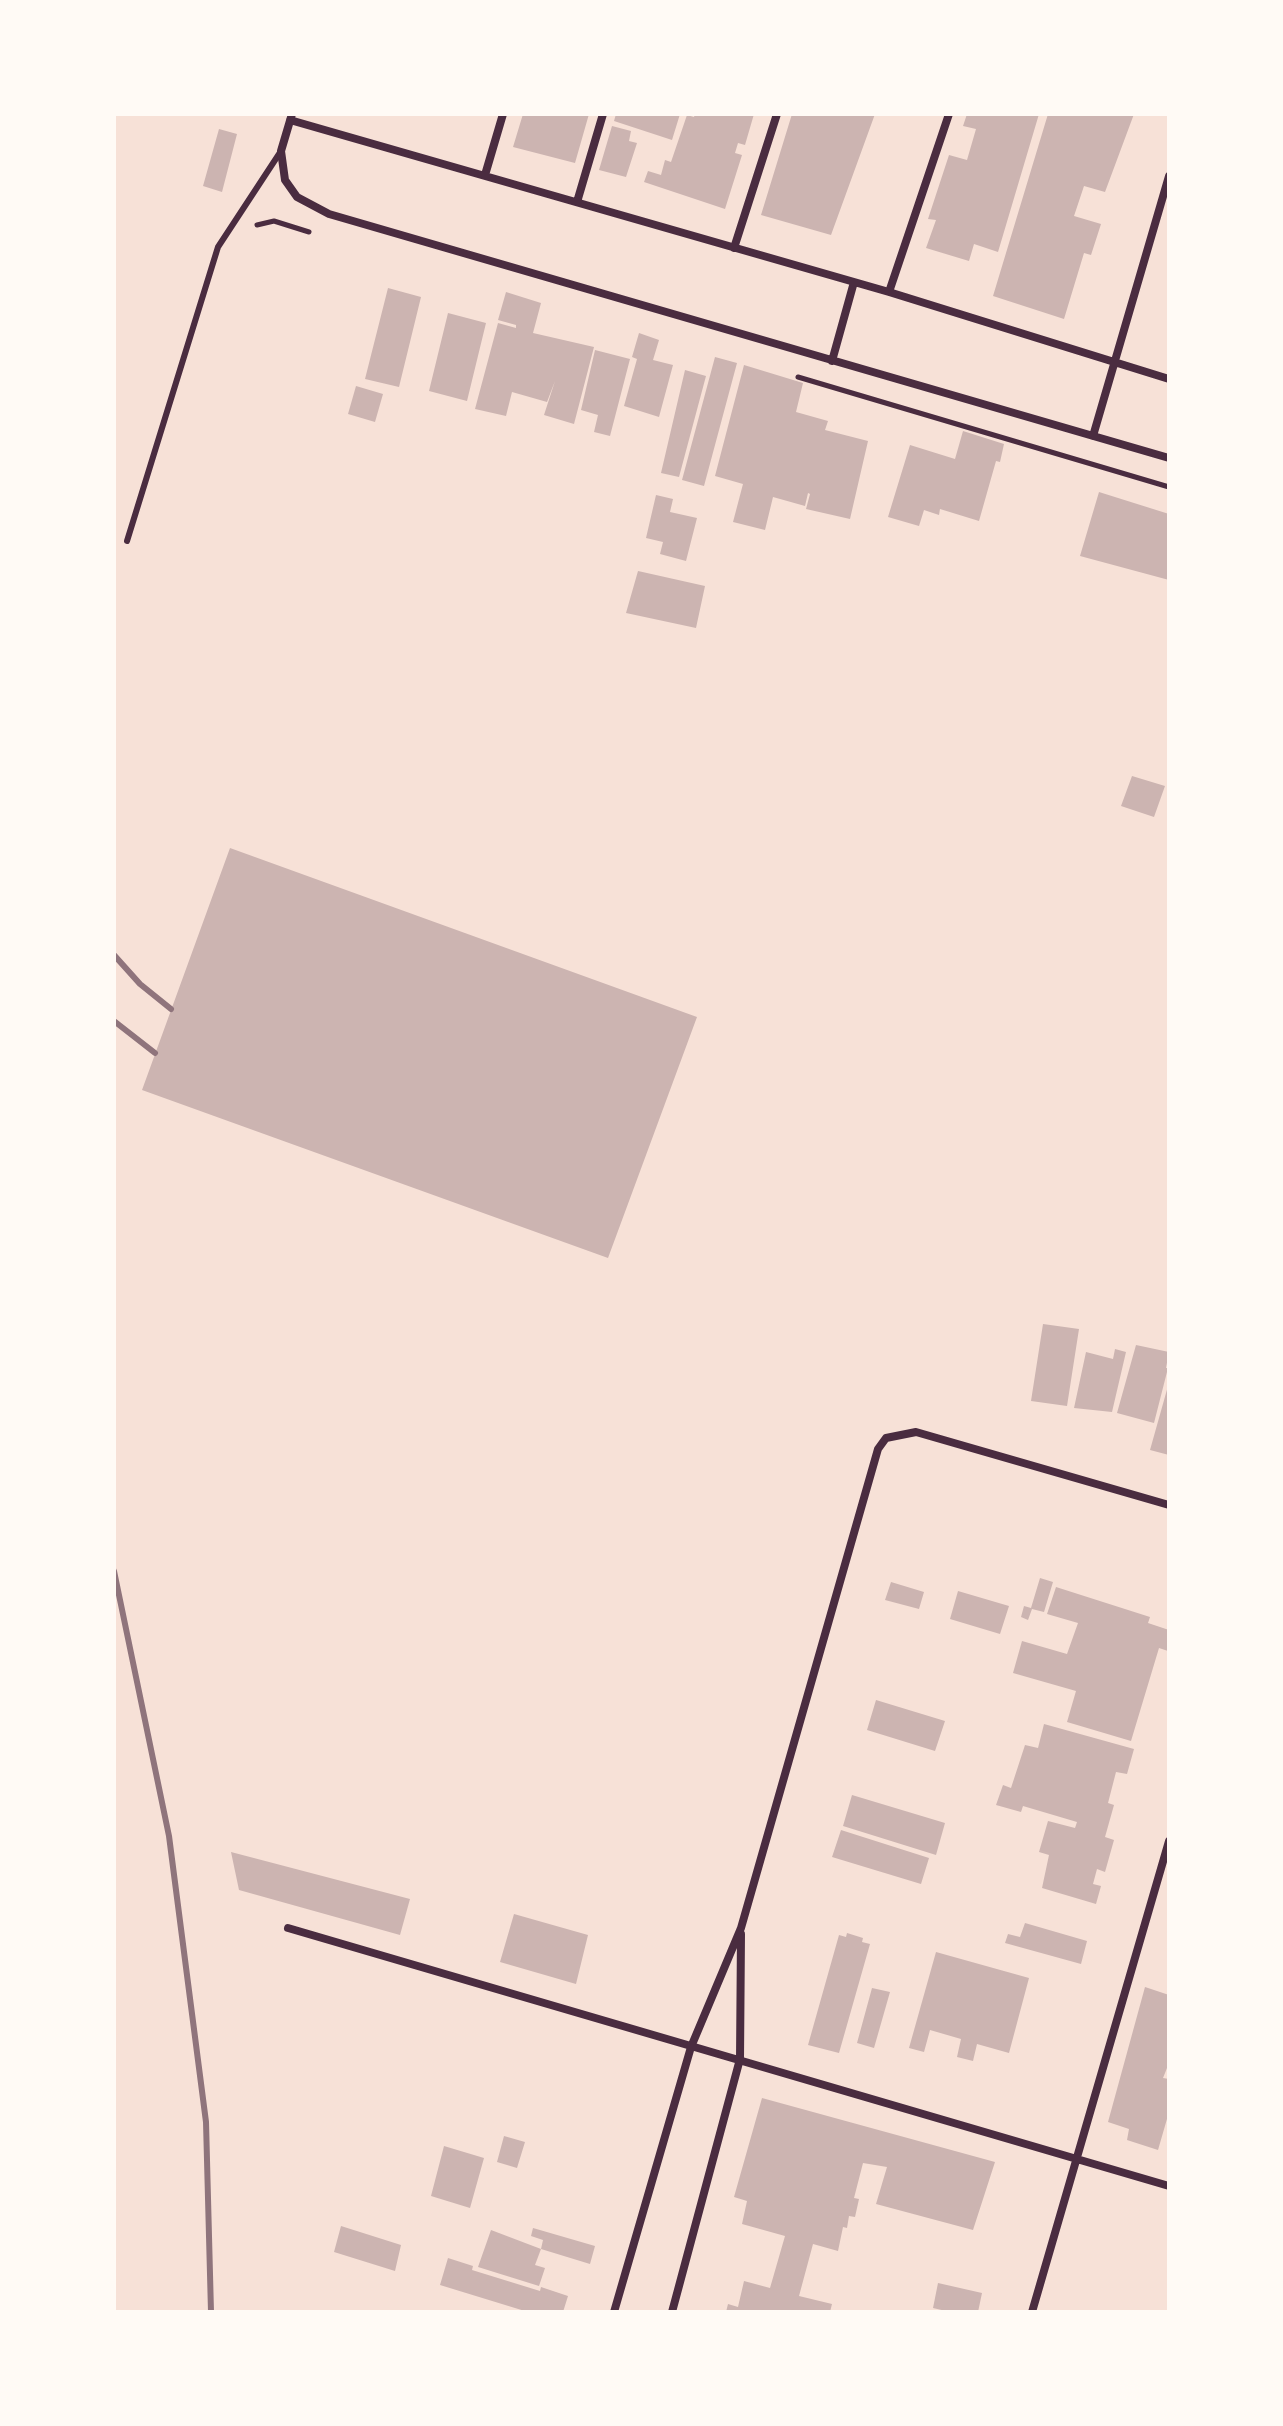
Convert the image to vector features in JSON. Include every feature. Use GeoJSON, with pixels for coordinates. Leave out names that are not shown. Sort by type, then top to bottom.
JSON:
{"type":"FeatureCollection","features":[{"type":"Feature","properties":{"kind":"street"},"geometry":{"type":"LineString","coordinates":[[485,175],[503,114]]}},
{"type":"Feature","properties":{"kind":"street"},"geometry":{"type":"LineString","coordinates":[[577,202],[603,114]]}},
{"type":"Feature","properties":{"kind":"street"},"geometry":{"type":"LineString","coordinates":[[734,248],[777,114]]}},
{"type":"Feature","properties":{"kind":"street"},"geometry":{"type":"LineString","coordinates":[[889,292],[949,114]]}},
{"type":"Feature","properties":{"kind":"street"},"geometry":{"type":"LineString","coordinates":[[1169,379],[889,292],[291,117],[281,151],[285,180],[297,197],[329,214],[1169,458]]}},
{"type":"Feature","properties":{"kind":"street"},"geometry":{"type":"LineString","coordinates":[[1093,436],[1169,176]]}},
{"type":"Feature","properties":{"kind":"street"},"geometry":{"type":"LineString","coordinates":[[832,361],[854,282]]}},
{"type":"Feature","properties":{"kind":"street"},"geometry":{"type":"LineString","coordinates":[[614,2312],[691,2047],[741,1928],[878,1449],[886,1438],[916,1432],[1169,1505]]}},
{"type":"Feature","properties":{"kind":"street"},"geometry":{"type":"LineString","coordinates":[[1032,2312],[1169,1841]]}},
{"type":"Feature","properties":{"kind":"street"},"geometry":{"type":"LineString","coordinates":[[288,1928],[1169,2186]]}},
{"type":"Feature","properties":{"kind":"street"},"geometry":{"type":"LineString","coordinates":[[672,2312],[740,2059],[741,1928]]}},
{"type":"Feature","properties":{"kind":"lane"},"geometry":{"type":"LineString","coordinates":[[127,541],[218,247],[281,151]]}},
{"type":"Feature","properties":{"kind":"path"},"geometry":{"type":"LineString","coordinates":[[247,229],[274,221],[320,235]]}},
{"type":"Feature","properties":{"kind":"path"},"geometry":{"type":"LineString","coordinates":[[790,375],[1169,487]]}},
{"type":"Feature","properties":{"kind":"building"},"geometry":{"type":"Polygon","coordinates":[[[523,114],[589,114],[575,163],[513,147],[523,114]]]}},
{"type":"Feature","properties":{"kind":"building"},"geometry":{"type":"Polygon","coordinates":[[[616,114],[680,114],[672,140],[614,121],[616,114]]]}},
{"type":"Feature","properties":{"kind":"building"},"geometry":{"type":"Polygon","coordinates":[[[695,114],[754,114],[745,145],[738,143],[735,153],[742,155],[725,209],[644,182],[648,171],[661,175],[665,160],[671,162],[687,115],[694,117],[695,114]]]}},
{"type":"Feature","properties":{"kind":"building"},"geometry":{"type":"Polygon","coordinates":[[[792,114],[875,114],[831,235],[761,215],[792,114]]]}},
{"type":"Feature","properties":{"kind":"building"},"geometry":{"type":"Polygon","coordinates":[[[967,114],[1039,114],[998,252],[974,244],[969,261],[926,248],[936,220],[928,219],[949,155],[967,160],[976,129],[963,126],[967,114]]]}},
{"type":"Feature","properties":{"kind":"building"},"geometry":{"type":"Polygon","coordinates":[[[1048,114],[1134,114],[1105,192],[1084,186],[1074,216],[1101,224],[1091,255],[1084,253],[1064,319],[993,296],[1048,114]]]}},
{"type":"Feature","properties":{"kind":"building"},"geometry":{"type":"Polygon","coordinates":[[[612,126],[631,131],[629,141],[637,143],[626,177],[599,170],[612,126]]]}},
{"type":"Feature","properties":{"kind":"building"},"geometry":{"type":"Polygon","coordinates":[[[219,129],[237,134],[222,192],[203,186],[219,129]]]}},
{"type":"Feature","properties":{"kind":"building"},"geometry":{"type":"Polygon","coordinates":[[[388,288],[421,297],[399,387],[365,379],[388,288]]]}},
{"type":"Feature","properties":{"kind":"building"},"geometry":{"type":"Polygon","coordinates":[[[506,292],[541,303],[533,333],[594,347],[574,424],[544,415],[555,381],[547,402],[512,392],[506,416],[475,409],[498,323],[516,328],[516,325],[498,320],[506,292]]]}},
{"type":"Feature","properties":{"kind":"building"},"geometry":{"type":"Polygon","coordinates":[[[448,313],[486,323],[467,401],[429,391],[448,313]]]}},
{"type":"Feature","properties":{"kind":"building"},"geometry":{"type":"Polygon","coordinates":[[[639,333],[659,340],[653,360],[673,365],[659,417],[624,406],[637,359],[632,357],[639,333]]]}},
{"type":"Feature","properties":{"kind":"building"},"geometry":{"type":"Polygon","coordinates":[[[595,350],[630,359],[610,436],[594,432],[598,415],[581,410],[595,350]]]}},
{"type":"Feature","properties":{"kind":"building"},"geometry":{"type":"Polygon","coordinates":[[[715,357],[737,363],[704,486],[682,480],[715,357]]]}},
{"type":"Feature","properties":{"kind":"building"},"geometry":{"type":"Polygon","coordinates":[[[744,365],[803,383],[796,412],[828,421],[825,430],[868,441],[850,519],[806,509],[808,493],[805,506],[773,497],[765,530],[733,522],[743,484],[715,476],[744,365]]]}},
{"type":"Feature","properties":{"kind":"building"},"geometry":{"type":"Polygon","coordinates":[[[685,370],[706,376],[679,477],[661,473],[685,370]]]}},
{"type":"Feature","properties":{"kind":"building"},"geometry":{"type":"Polygon","coordinates":[[[356,386],[383,394],[375,422],[348,414],[356,386]]]}},
{"type":"Feature","properties":{"kind":"building"},"geometry":{"type":"Polygon","coordinates":[[[963,431],[1004,444],[979,521],[940,509],[939,515],[924,510],[919,526],[888,517],[910,445],[955,459],[963,431]]]}},
{"type":"Feature","properties":{"kind":"building"},"geometry":{"type":"Polygon","coordinates":[[[1099,492],[1169,514],[1169,580],[1080,556],[1099,492]]]}},
{"type":"Feature","properties":{"kind":"building"},"geometry":{"type":"Polygon","coordinates":[[[656,495],[673,499],[670,512],[697,518],[686,561],[660,554],[663,542],[646,538],[656,495]]]}},
{"type":"Feature","properties":{"kind":"building"},"geometry":{"type":"Polygon","coordinates":[[[638,571],[705,586],[696,628],[626,613],[638,571]]]}},
{"type":"Feature","properties":{"kind":"building"},"geometry":{"type":"Polygon","coordinates":[[[1132,776],[1165,786],[1154,817],[1121,806],[1132,776]]]}},
{"type":"Feature","properties":{"kind":"building"},"geometry":{"type":"Polygon","coordinates":[[[230,848],[697,1017],[608,1258],[142,1090],[230,848]]]}},
{"type":"Feature","properties":{"kind":"building"},"geometry":{"type":"Polygon","coordinates":[[[1043,1324],[1079,1329],[1067,1406],[1031,1401],[1043,1324]]]}},
{"type":"Feature","properties":{"kind":"building"},"geometry":{"type":"Polygon","coordinates":[[[1136,1345],[1169,1352],[1154,1423],[1117,1413],[1136,1345]]]}},
{"type":"Feature","properties":{"kind":"building"},"geometry":{"type":"Polygon","coordinates":[[[1115,1349],[1126,1352],[1112,1412],[1074,1408],[1086,1352],[1113,1359],[1115,1349]]]}},
{"type":"Feature","properties":{"kind":"building"},"geometry":{"type":"Polygon","coordinates":[[[1169,1386],[1169,1455],[1150,1450],[1169,1386]]]}},
{"type":"Feature","properties":{"kind":"building"},"geometry":{"type":"Polygon","coordinates":[[[1040,1578],[1053,1582],[1044,1612],[1032,1609],[1028,1620],[1021,1617],[1024,1606],[1031,1608],[1040,1578]]]}},
{"type":"Feature","properties":{"kind":"building"},"geometry":{"type":"Polygon","coordinates":[[[891,1582],[924,1592],[919,1609],[885,1600],[891,1582]]]}},
{"type":"Feature","properties":{"kind":"building"},"geometry":{"type":"Polygon","coordinates":[[[1056,1587],[1150,1617],[1148,1623],[1169,1630],[1168,1651],[1159,1648],[1131,1741],[1067,1722],[1076,1691],[1013,1673],[1022,1641],[1067,1654],[1078,1623],[1047,1614],[1056,1587]]]}},
{"type":"Feature","properties":{"kind":"building"},"geometry":{"type":"Polygon","coordinates":[[[958,1591],[1009,1606],[1000,1634],[950,1619],[958,1591]]]}},
{"type":"Feature","properties":{"kind":"building"},"geometry":{"type":"Polygon","coordinates":[[[876,1700],[945,1721],[935,1751],[867,1730],[876,1700]]]}},
{"type":"Feature","properties":{"kind":"building"},"geometry":{"type":"Polygon","coordinates":[[[1044,1724],[1134,1749],[1127,1774],[1116,1772],[1108,1803],[1114,1805],[1105,1837],[1114,1840],[1105,1872],[1097,1869],[1093,1884],[1101,1886],[1096,1904],[1042,1888],[1049,1855],[1039,1852],[1048,1821],[1075,1828],[1077,1822],[1023,1806],[1021,1812],[996,1805],[1003,1785],[1011,1788],[1025,1745],[1038,1748],[1044,1724]]]}},
{"type":"Feature","properties":{"kind":"building"},"geometry":{"type":"Polygon","coordinates":[[[852,1795],[945,1823],[936,1855],[843,1826],[852,1795]]]}},
{"type":"Feature","properties":{"kind":"building"},"geometry":{"type":"Polygon","coordinates":[[[841,1830],[929,1858],[921,1884],[832,1857],[841,1830]]]}},
{"type":"Feature","properties":{"kind":"building"},"geometry":{"type":"Polygon","coordinates":[[[231,1852],[410,1899],[400,1935],[239,1890],[231,1852]]]}},
{"type":"Feature","properties":{"kind":"building"},"geometry":{"type":"Polygon","coordinates":[[[514,1914],[588,1935],[576,1984],[500,1962],[514,1914]]]}},
{"type":"Feature","properties":{"kind":"building"},"geometry":{"type":"Polygon","coordinates":[[[1025,1923],[1087,1941],[1081,1964],[1005,1943],[1008,1934],[1020,1937],[1025,1923]]]}},
{"type":"Feature","properties":{"kind":"building"},"geometry":{"type":"Polygon","coordinates":[[[847,1933],[870,1944],[839,2053],[808,2045],[839,1935],[846,1937],[847,1933]]]}},
{"type":"Feature","properties":{"kind":"building"},"geometry":{"type":"Polygon","coordinates":[[[936,1952],[1029,1978],[1009,2053],[977,2044],[973,2061],[957,2057],[961,2039],[930,2030],[924,2052],[909,2048],[936,1952]]]}},
{"type":"Feature","properties":{"kind":"building"},"geometry":{"type":"Polygon","coordinates":[[[1145,1987],[1169,1995],[1169,2069],[1163,2078],[1169,2079],[1169,2112],[1158,2150],[1127,2140],[1129,2129],[1108,2122],[1145,1987]]]}},
{"type":"Feature","properties":{"kind":"building"},"geometry":{"type":"Polygon","coordinates":[[[872,1988],[890,1992],[874,2048],[857,2043],[872,1988]]]}},
{"type":"Feature","properties":{"kind":"building"},"geometry":{"type":"Polygon","coordinates":[[[762,2098],[995,2162],[973,2230],[876,2204],[887,2167],[863,2163],[854,2198],[859,2199],[855,2217],[849,2216],[847,2228],[843,2227],[838,2251],[813,2244],[799,2296],[832,2304],[830,2312],[726,2312],[728,2304],[738,2307],[744,2281],[770,2288],[785,2236],[742,2224],[747,2201],[734,2197],[762,2098]]]}},
{"type":"Feature","properties":{"kind":"building"},"geometry":{"type":"Polygon","coordinates":[[[504,2136],[525,2142],[517,2168],[497,2162],[504,2136]]]}},
{"type":"Feature","properties":{"kind":"building"},"geometry":{"type":"Polygon","coordinates":[[[444,2146],[484,2158],[470,2208],[431,2196],[444,2146]]]}},
{"type":"Feature","properties":{"kind":"building"},"geometry":{"type":"Polygon","coordinates":[[[341,2226],[401,2245],[395,2271],[334,2252],[341,2226]]]}},
{"type":"Feature","properties":{"kind":"building"},"geometry":{"type":"Polygon","coordinates":[[[533,2228],[595,2246],[590,2264],[541,2249],[543,2240],[531,2236],[533,2228]]]}},
{"type":"Feature","properties":{"kind":"building"},"geometry":{"type":"Polygon","coordinates":[[[491,2230],[541,2249],[535,2265],[545,2268],[539,2286],[478,2267],[491,2230]]]}},
{"type":"Feature","properties":{"kind":"building"},"geometry":{"type":"Polygon","coordinates":[[[448,2258],[473,2266],[472,2270],[540,2291],[541,2287],[568,2296],[563,2312],[528,2312],[440,2285],[448,2258]]]}},
{"type":"Feature","properties":{"kind":"building"},"geometry":{"type":"Polygon","coordinates":[[[938,2283],[982,2293],[978,2312],[950,2312],[933,2308],[938,2283]]]}},
{"type":"Feature","properties":{"kind":"railway"},"geometry":{"type":"LineString","coordinates":[[114,955],[140,984],[171,1009]]}},
{"type":"Feature","properties":{"kind":"railway"},"geometry":{"type":"LineString","coordinates":[[114,1021],[155,1053]]}},
{"type":"Feature","properties":{"kind":"railway"},"geometry":{"type":"LineString","coordinates":[[114,1571],[169,1836],[206,2122],[211,2312]]}}]}
